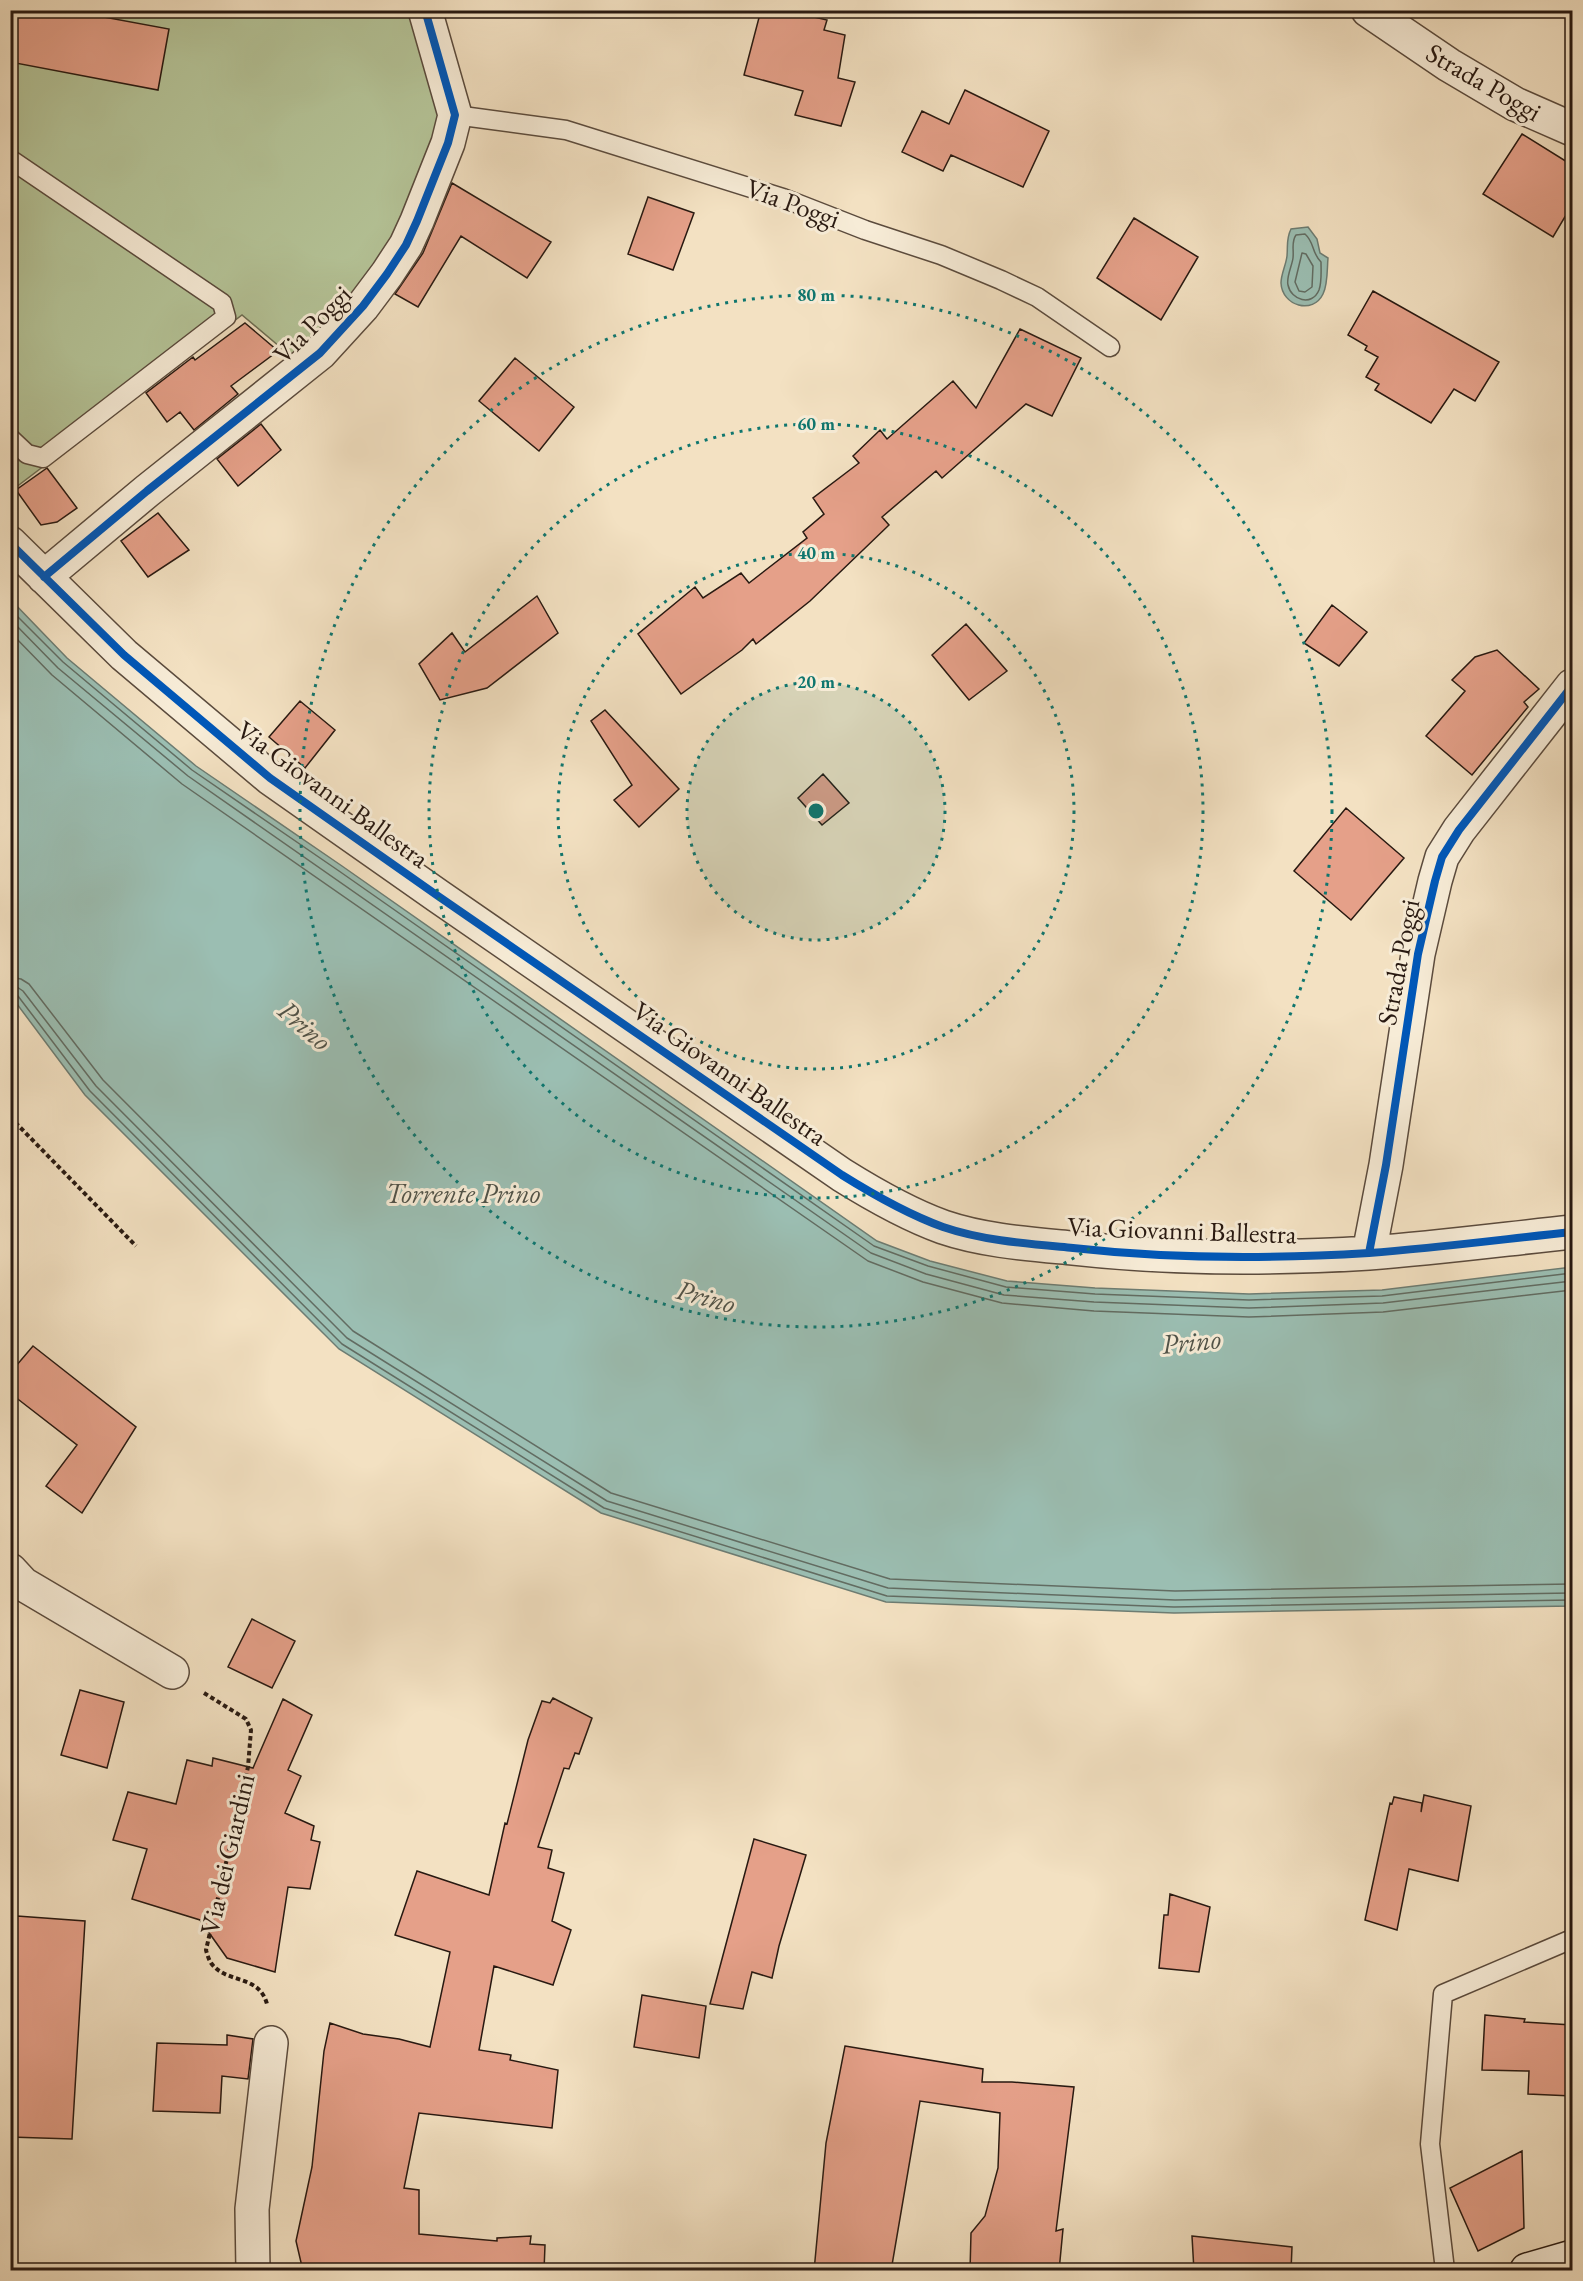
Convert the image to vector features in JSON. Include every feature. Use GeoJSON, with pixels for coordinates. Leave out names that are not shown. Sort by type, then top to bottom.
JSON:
{"type":"FeatureCollection","features":[{"type":"Feature","properties":{"kind":"street"},"geometry":{"type":"LineString","coordinates":[[425,10],[455,116]]}},
{"type":"Feature","properties":{"kind":"street","name":"Strada Poggi"},"geometry":{"type":"LineString","coordinates":[[1368,10],[1515,105],[1572,129]]}},
{"type":"Feature","properties":{"kind":"street","name":"Via Poggi"},"geometry":{"type":"LineString","coordinates":[[44,578],[147,491],[320,353],[344,328],[363,306],[406,245],[448,143],[455,116]]}},
{"type":"Feature","properties":{"kind":"street","name":"Via Giovanni Ballestra"},"geometry":{"type":"LineString","coordinates":[[10,543],[139,668],[270,778],[842,1175],[889,1203],[933,1223],[975,1236],[1112,1252],[1241,1258],[1369,1253],[1572,1232]]}},
{"type":"Feature","properties":{"kind":"street","name":"Strada Poggi"},"geometry":{"type":"LineString","coordinates":[[1369,1253],[1386,1165],[1418,954],[1442,857],[1459,830],[1572,686]]}},
{"type":"Feature","properties":{"kind":"street"},"geometry":{"type":"LineString","coordinates":[[10,1570],[23,1584],[172,1672]]}},
{"type":"Feature","properties":{"kind":"street"},"geometry":{"type":"LineString","coordinates":[[253,2271],[252,2209],[271,2043]]}},
{"type":"Feature","properties":{"kind":"street"},"geometry":{"type":"LineString","coordinates":[[1527,2271],[1572,2258]]}},
{"type":"Feature","properties":{"kind":"lane","name":"Via Poggi"},"geometry":{"type":"LineString","coordinates":[[455,116],[566,130],[783,198],[865,230],[940,255],[1001,280],[1037,297],[1110,347]]}},
{"type":"Feature","properties":{"kind":"lane"},"geometry":{"type":"LineString","coordinates":[[10,159],[222,303],[226,317],[43,458],[27,454],[10,438]]}},
{"type":"Feature","properties":{"kind":"lane"},"geometry":{"type":"LineString","coordinates":[[1445,2271],[1430,2144],[1443,1994],[1572,1940]]}},
{"type":"Feature","properties":{"kind":"path"},"geometry":{"type":"LineString","coordinates":[[10,1117],[136,1246]]}},
{"type":"Feature","properties":{"kind":"green space"},"geometry":{"type":"Polygon","coordinates":[[[11,11],[412,11],[444,120],[413,211],[352,299],[292,357],[242,315],[11,491],[11,11]]]}},
{"type":"Feature","properties":{"kind":"water"},"geometry":{"type":"Polygon","coordinates":[[[1308,227],[1317,239],[1320,253],[1328,258],[1325,290],[1318,300],[1306,306],[1292,302],[1283,291],[1281,283],[1291,229],[1308,227]]]}},
{"type":"Feature","properties":{"kind":"water","name":"Torrente Prino"},"geometry":{"type":"Polygon","coordinates":[[[11,600],[67,658],[196,766],[877,1241],[930,1261],[1007,1281],[1095,1288],[1249,1294],[1382,1290],[1572,1267],[1572,1606],[1174,1613],[886,1602],[601,1513],[339,1349],[85,1095],[11,996],[11,600]]]}},
{"type":"Feature","properties":{"kind":"building"},"geometry":{"type":"Polygon","coordinates":[[[10,10],[66,10],[169,29],[158,90],[10,62],[10,10]]]}},
{"type":"Feature","properties":{"kind":"building"},"geometry":{"type":"Polygon","coordinates":[[[761,10],[784,10],[827,20],[824,30],[845,35],[838,78],[855,82],[841,126],[795,115],[803,91],[744,75],[761,10]]]}},
{"type":"Feature","properties":{"kind":"building"},"geometry":{"type":"Polygon","coordinates":[[[965,90],[1049,131],[1023,187],[951,155],[943,171],[902,152],[922,111],[949,124],[965,90]]]}},
{"type":"Feature","properties":{"kind":"building"},"geometry":{"type":"Polygon","coordinates":[[[1522,134],[1572,165],[1572,205],[1553,237],[1483,194],[1522,134]]]}},
{"type":"Feature","properties":{"kind":"building"},"geometry":{"type":"Polygon","coordinates":[[[452,183],[551,242],[527,278],[461,236],[418,307],[395,294],[423,253],[452,183]]]}},
{"type":"Feature","properties":{"kind":"building"},"geometry":{"type":"Polygon","coordinates":[[[648,197],[694,213],[673,270],[628,254],[648,197]]]}},
{"type":"Feature","properties":{"kind":"building"},"geometry":{"type":"Polygon","coordinates":[[[1134,218],[1198,257],[1161,320],[1097,278],[1134,218]]]}},
{"type":"Feature","properties":{"kind":"building"},"geometry":{"type":"Polygon","coordinates":[[[1373,291],[1499,362],[1475,401],[1454,389],[1431,423],[1375,390],[1379,384],[1366,377],[1378,357],[1365,350],[1367,346],[1348,335],[1373,291]]]}},
{"type":"Feature","properties":{"kind":"building"},"geometry":{"type":"Polygon","coordinates":[[[245,323],[278,351],[231,386],[238,394],[194,430],[180,412],[167,422],[146,393],[193,357],[195,360],[245,323]]]}},
{"type":"Feature","properties":{"kind":"building"},"geometry":{"type":"Polygon","coordinates":[[[1020,329],[1081,358],[1052,416],[1026,404],[942,478],[936,471],[882,517],[889,525],[810,601],[756,644],[753,639],[742,650],[681,694],[638,634],[695,587],[703,598],[741,573],[749,583],[807,538],[803,532],[824,514],[813,498],[859,463],[853,456],[880,430],[887,439],[953,381],[976,408],[1020,329]]]}},
{"type":"Feature","properties":{"kind":"building"},"geometry":{"type":"Polygon","coordinates":[[[515,358],[574,407],[539,451],[479,401],[515,358]]]}},
{"type":"Feature","properties":{"kind":"building"},"geometry":{"type":"Polygon","coordinates":[[[261,424],[281,450],[238,486],[217,459],[261,424]]]}},
{"type":"Feature","properties":{"kind":"building"},"geometry":{"type":"Polygon","coordinates":[[[47,468],[77,508],[57,522],[41,525],[16,490],[47,468]]]}},
{"type":"Feature","properties":{"kind":"building"},"geometry":{"type":"Polygon","coordinates":[[[158,513],[189,550],[148,577],[121,541],[158,513]]]}},
{"type":"Feature","properties":{"kind":"building"},"geometry":{"type":"Polygon","coordinates":[[[537,596],[558,633],[487,688],[440,700],[419,664],[452,633],[465,652],[537,596]]]}},
{"type":"Feature","properties":{"kind":"building"},"geometry":{"type":"Polygon","coordinates":[[[1332,605],[1367,632],[1339,666],[1304,643],[1332,605]]]}},
{"type":"Feature","properties":{"kind":"building"},"geometry":{"type":"Polygon","coordinates":[[[966,624],[1007,671],[969,700],[932,655],[966,624]]]}},
{"type":"Feature","properties":{"kind":"building"},"geometry":{"type":"Polygon","coordinates":[[[1497,650],[1539,689],[1524,702],[1528,707],[1472,775],[1426,736],[1465,691],[1452,680],[1475,657],[1497,650]]]}},
{"type":"Feature","properties":{"kind":"building"},"geometry":{"type":"Polygon","coordinates":[[[300,701],[335,730],[305,768],[269,737],[300,701]]]}},
{"type":"Feature","properties":{"kind":"building"},"geometry":{"type":"Polygon","coordinates":[[[605,710],[679,789],[639,827],[614,800],[632,785],[591,721],[605,710]]]}},
{"type":"Feature","properties":{"kind":"building"},"geometry":{"type":"Polygon","coordinates":[[[823,774],[849,803],[822,825],[798,798],[823,774]]]}},
{"type":"Feature","properties":{"kind":"building"},"geometry":{"type":"Polygon","coordinates":[[[1346,808],[1404,858],[1351,920],[1294,871],[1346,808]]]}},
{"type":"Feature","properties":{"kind":"building"},"geometry":{"type":"Polygon","coordinates":[[[33,1346],[136,1427],[82,1513],[46,1486],[77,1445],[10,1393],[10,1373],[33,1346]]]}},
{"type":"Feature","properties":{"kind":"building"},"geometry":{"type":"Polygon","coordinates":[[[252,1619],[295,1641],[272,1688],[228,1667],[252,1619]]]}},
{"type":"Feature","properties":{"kind":"building"},"geometry":{"type":"Polygon","coordinates":[[[80,1690],[124,1702],[107,1768],[61,1755],[80,1690]]]}},
{"type":"Feature","properties":{"kind":"building"},"geometry":{"type":"Polygon","coordinates":[[[553,1698],[592,1718],[579,1754],[575,1753],[569,1769],[564,1768],[538,1847],[552,1850],[548,1868],[564,1873],[552,1921],[571,1930],[553,1985],[494,1966],[479,2050],[511,2055],[510,2060],[558,2070],[552,2128],[419,2113],[404,2188],[419,2190],[419,2234],[497,2241],[497,2238],[531,2236],[530,2244],[545,2245],[544,2271],[303,2271],[296,2241],[312,2167],[324,2051],[330,2023],[363,2034],[399,2039],[430,2047],[450,1952],[395,1935],[417,1871],[489,1895],[505,1823],[507,1824],[528,1740],[542,1701],[550,1703],[553,1698]]]}},
{"type":"Feature","properties":{"kind":"building"},"geometry":{"type":"Polygon","coordinates":[[[283,1699],[312,1715],[288,1770],[301,1776],[285,1813],[314,1826],[311,1840],[320,1842],[310,1889],[288,1887],[275,1972],[227,1958],[200,1920],[132,1899],[147,1849],[113,1840],[128,1792],[176,1804],[187,1760],[212,1766],[213,1758],[253,1768],[283,1699]]]}},
{"type":"Feature","properties":{"kind":"building"},"geometry":{"type":"Polygon","coordinates":[[[1424,1795],[1471,1806],[1458,1881],[1409,1869],[1397,1930],[1365,1920],[1390,1803],[1392,1804],[1394,1797],[1422,1803],[1421,1812],[1424,1795]]]}},
{"type":"Feature","properties":{"kind":"building"},"geometry":{"type":"Polygon","coordinates":[[[754,1839],[806,1855],[772,1978],[752,1972],[743,2009],[710,2004],[754,1839]]]}},
{"type":"Feature","properties":{"kind":"building"},"geometry":{"type":"Polygon","coordinates":[[[1170,1894],[1210,1907],[1199,1972],[1159,1968],[1164,1915],[1168,1915],[1170,1894]]]}},
{"type":"Feature","properties":{"kind":"building"},"geometry":{"type":"Polygon","coordinates":[[[17,1916],[85,1921],[72,2139],[10,2137],[10,2033],[17,1916]]]}},
{"type":"Feature","properties":{"kind":"building"},"geometry":{"type":"Polygon","coordinates":[[[642,1995],[706,2006],[699,2058],[634,2047],[642,1995]]]}},
{"type":"Feature","properties":{"kind":"building"},"geometry":{"type":"Polygon","coordinates":[[[1485,2015],[1525,2019],[1524,2022],[1572,2025],[1572,2096],[1528,2094],[1529,2071],[1482,2070],[1485,2015]]]}},
{"type":"Feature","properties":{"kind":"building"},"geometry":{"type":"Polygon","coordinates":[[[227,2035],[253,2039],[248,2079],[222,2076],[220,2113],[153,2111],[157,2043],[227,2045],[227,2035]]]}},
{"type":"Feature","properties":{"kind":"building"},"geometry":{"type":"Polygon","coordinates":[[[845,2046],[983,2069],[982,2082],[1074,2087],[1056,2231],[1063,2229],[1059,2271],[970,2271],[971,2233],[985,2216],[998,2168],[1000,2113],[920,2101],[891,2271],[814,2271],[826,2143],[845,2046]]]}},
{"type":"Feature","properties":{"kind":"building"},"geometry":{"type":"Polygon","coordinates":[[[1522,2151],[1524,2228],[1478,2251],[1450,2188],[1522,2151]]]}},
{"type":"Feature","properties":{"kind":"building"},"geometry":{"type":"Polygon","coordinates":[[[1192,2236],[1292,2247],[1291,2271],[1194,2271],[1192,2236]]]}},
{"type":"Feature","properties":{"kind":"cycle path"},"geometry":{"type":"LineString","coordinates":[[44,577],[147,491],[320,353],[363,306],[387,274],[406,245],[417,221],[448,143],[455,115],[425,10]]}},
{"type":"Feature","properties":{"kind":"cycle path"},"geometry":{"type":"LineString","coordinates":[[10,543],[124,655],[270,778],[842,1175],[917,1216],[959,1232],[1007,1241],[1110,1252],[1184,1256],[1258,1257],[1369,1253],[1572,1232]]}},
{"type":"Feature","properties":{"kind":"cycle path"},"geometry":{"type":"LineString","coordinates":[[1369,1253],[1386,1165],[1418,954],[1442,857],[1459,830],[1572,686]]}},
{"type":"Feature","properties":{"kind":"water label","name":"Prino"},"geometry":{"type":"Point","coordinates":[305,1025]}},
{"type":"Feature","properties":{"kind":"water label","name":"Prino"},"geometry":{"type":"Point","coordinates":[706,1296]}},
{"type":"Feature","properties":{"kind":"water label","name":"Prino"},"geometry":{"type":"Point","coordinates":[1191,1341]}}]}
